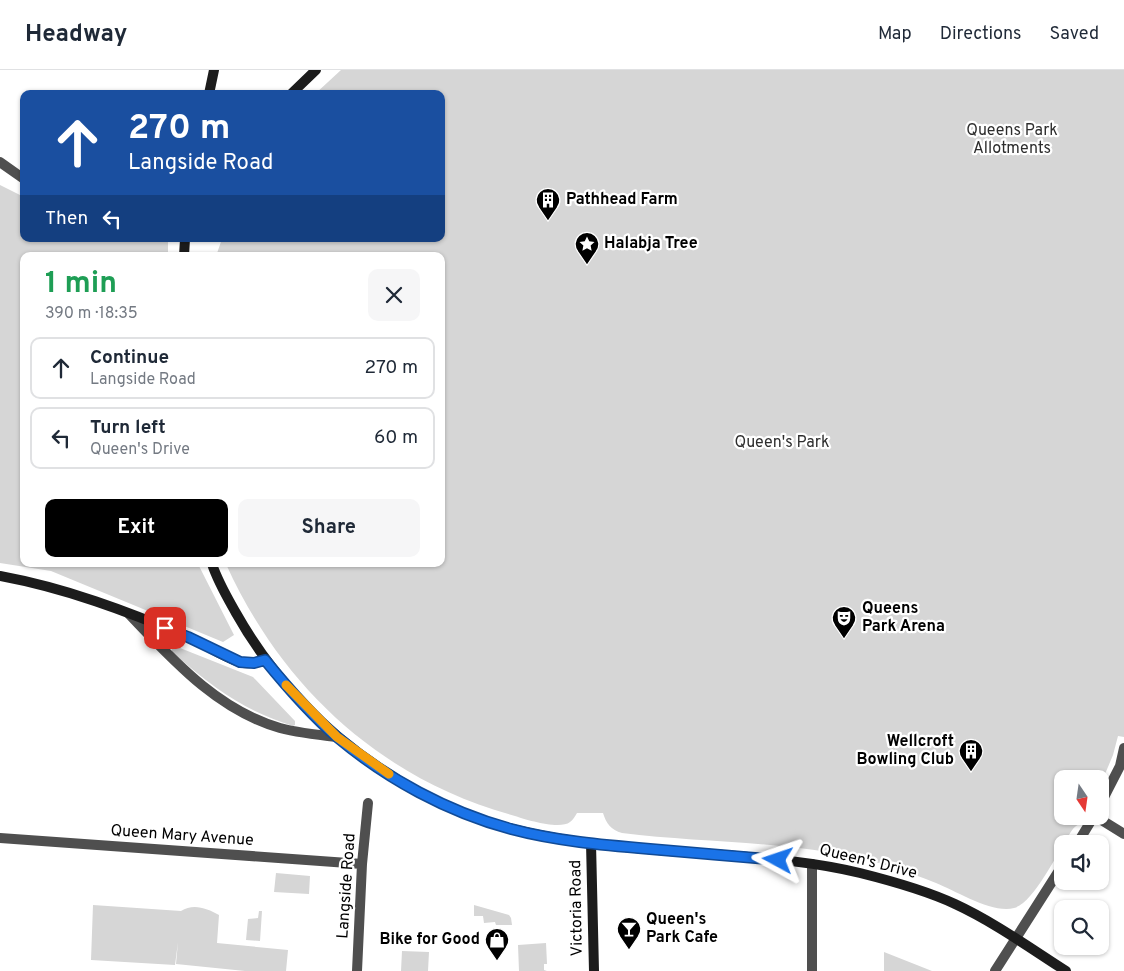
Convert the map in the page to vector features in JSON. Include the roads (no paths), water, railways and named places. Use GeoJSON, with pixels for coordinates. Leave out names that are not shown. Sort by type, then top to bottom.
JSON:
{"type":"FeatureCollection","features":[{"type":"Feature","properties":{"kind":"street"},"geometry":{"type":"LineString","coordinates":[[210,90],[214,70]]}},
{"type":"Feature","properties":{"kind":"street"},"geometry":{"type":"LineString","coordinates":[[296,90],[316,70]]}},
{"type":"Feature","properties":{"kind":"street"},"geometry":{"type":"LineString","coordinates":[[0,162],[20,175]]}},
{"type":"Feature","properties":{"kind":"street"},"geometry":{"type":"LineString","coordinates":[[213,567],[217,581],[265,660],[295,695],[337,737]]}},
{"type":"Feature","properties":{"kind":"street"},"geometry":{"type":"LineString","coordinates":[[0,576],[61,590],[129,614],[188,637],[240,662],[254,663],[265,660]]}},
{"type":"Feature","properties":{"kind":"street"},"geometry":{"type":"LineString","coordinates":[[129,614],[193,679],[231,706],[278,727],[337,737]]}},
{"type":"Feature","properties":{"kind":"street","name":"Queen's Drive"},"geometry":{"type":"LineString","coordinates":[[337,737],[374,765],[400,781],[462,812],[513,830],[590,843],[812,864],[860,873],[924,892],[957,905],[993,924],[1066,971]]}},
{"type":"Feature","properties":{"kind":"street"},"geometry":{"type":"LineString","coordinates":[[1109,788],[1120,766],[1124,748]]}},
{"type":"Feature","properties":{"kind":"street","name":"Langside Road"},"geometry":{"type":"LineString","coordinates":[[357,971],[362,864],[368,803]]}},
{"type":"Feature","properties":{"kind":"street"},"geometry":{"type":"LineString","coordinates":[[1109,825],[1124,834]]}},
{"type":"Feature","properties":{"kind":"street","name":"Queen Mary Avenue"},"geometry":{"type":"LineString","coordinates":[[0,838],[362,864]]}},
{"type":"Feature","properties":{"kind":"street","name":"Victoria Road"},"geometry":{"type":"LineString","coordinates":[[590,843],[594,971]]}},
{"type":"Feature","properties":{"kind":"street"},"geometry":{"type":"LineString","coordinates":[[812,864],[812,971]]}},
{"type":"Feature","properties":{"kind":"street"},"geometry":{"type":"LineString","coordinates":[[995,971],[1054,879]]}},
{"type":"Feature","properties":{"kind":"place","name":"Pathhead Farm"},"geometry":{"type":"Point","coordinates":[548,221]}},
{"type":"Feature","properties":{"kind":"place","name":"Halabja Tree"},"geometry":{"type":"Point","coordinates":[587,265]}},
{"type":"Feature","properties":{"kind":"place","name":"Queens Park Arena"},"geometry":{"type":"Point","coordinates":[844,639]}},
{"type":"Feature","properties":{"kind":"place","name":"Wellcroft Bowling Club"},"geometry":{"type":"Point","coordinates":[971,772]}},
{"type":"Feature","properties":{"kind":"place","name":"Queen's Park Cafe"},"geometry":{"type":"Point","coordinates":[629,950]}},
{"type":"Feature","properties":{"kind":"place","name":"Bike for Good"},"geometry":{"type":"Point","coordinates":[497,961]}},
{"type":"Feature","properties":{"kind":"park label","name":"Queens Park Allotments"},"geometry":{"type":"Point","coordinates":[1012,140]}},
{"type":"Feature","properties":{"kind":"park label","name":"Queen's Park"},"geometry":{"type":"Point","coordinates":[782,443]}}]}
